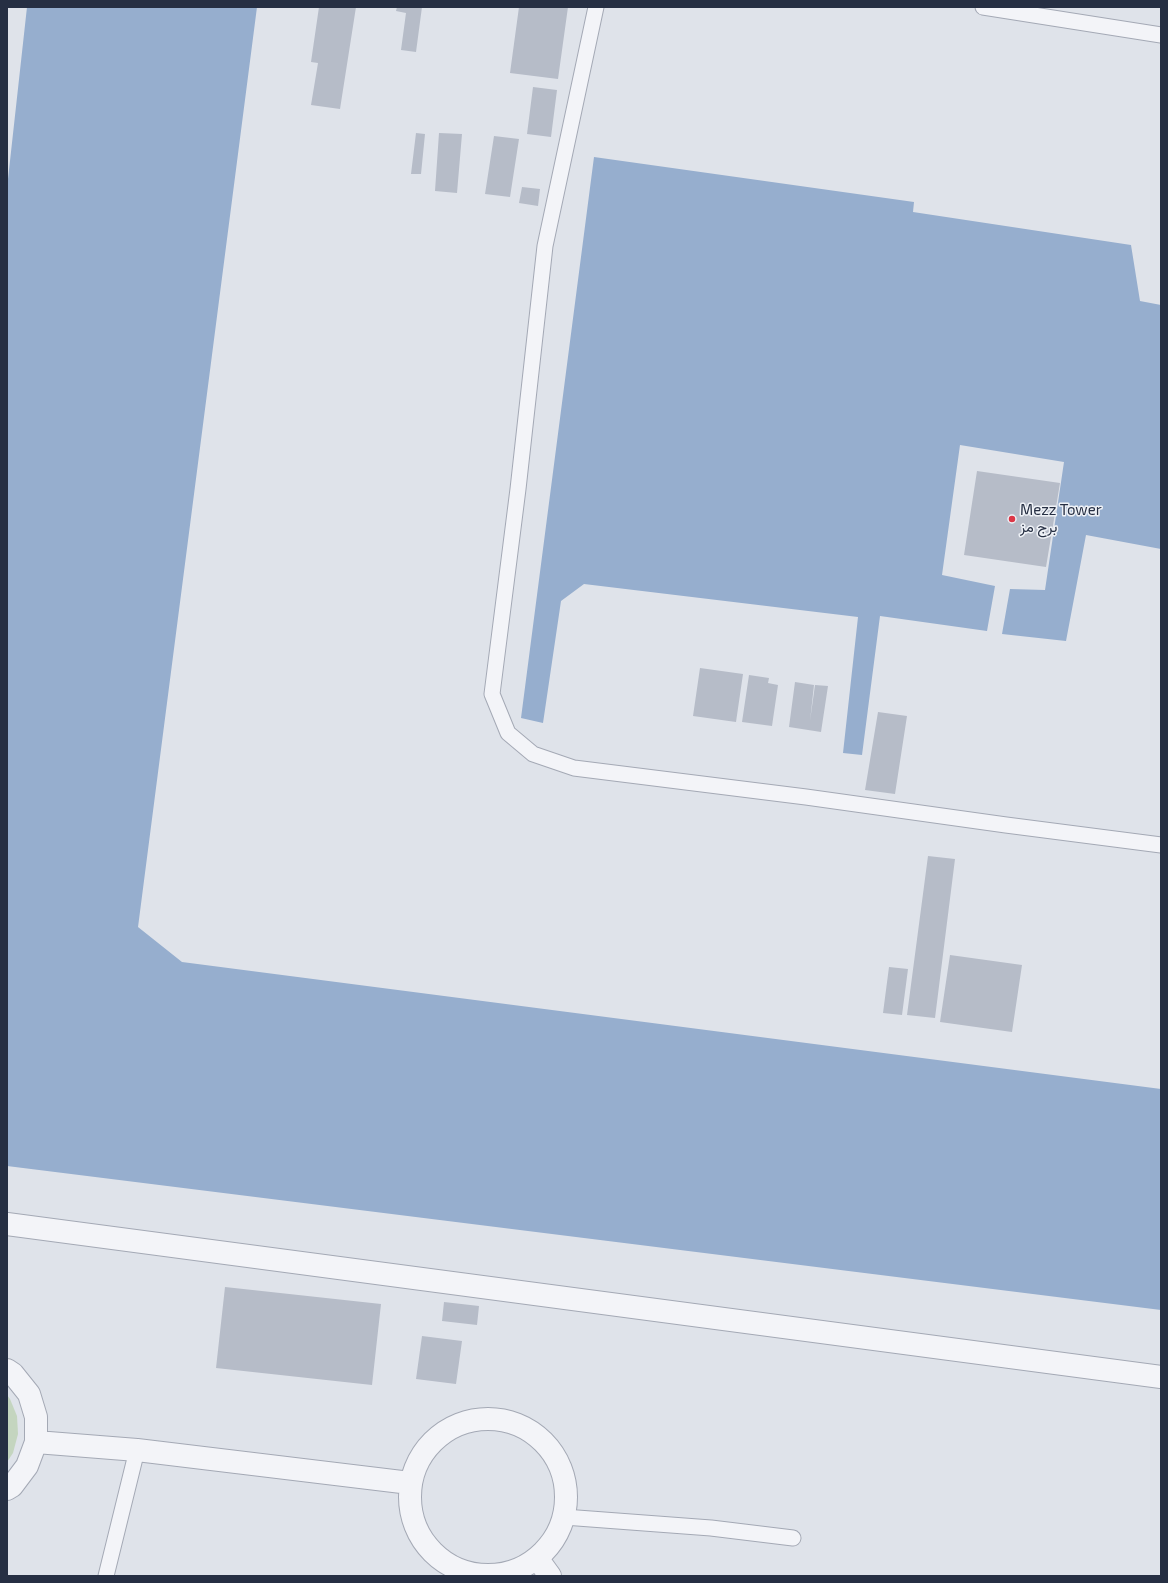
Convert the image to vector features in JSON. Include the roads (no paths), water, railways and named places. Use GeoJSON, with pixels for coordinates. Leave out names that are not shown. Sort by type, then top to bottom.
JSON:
{"type":"FeatureCollection","features":[{"type":"Feature","properties":{"kind":"street"},"geometry":{"type":"LineString","coordinates":[[7,1224],[1161,1377]]}},
{"type":"Feature","properties":{"kind":"street"},"geometry":{"type":"LineString","coordinates":[[7,1370],[13,1374],[28,1394],[36,1418],[36,1442],[28,1466],[12,1486],[7,1489]]}},
{"type":"Feature","properties":{"kind":"street"},"geometry":{"type":"LineString","coordinates":[[480,1419],[505,1420],[529,1429],[548,1446],[561,1467],[566,1492],[564,1517],[554,1540],[537,1558],[516,1570],[492,1575],[469,1573],[447,1564],[428,1549],[416,1529],[409,1507],[410,1483],[419,1459],[434,1439],[456,1426],[480,1419]]}},
{"type":"Feature","properties":{"kind":"street"},"geometry":{"type":"LineString","coordinates":[[36,1442],[137,1450],[410,1483]]}},
{"type":"Feature","properties":{"kind":"street"},"geometry":{"type":"LineString","coordinates":[[537,1558],[550,1576]]}},
{"type":"Feature","properties":{"kind":"lane"},"geometry":{"type":"LineString","coordinates":[[596,7],[545,246],[517,496],[492,694],[508,733],[533,754],[574,768],[806,797],[1161,845]]}},
{"type":"Feature","properties":{"kind":"lane"},"geometry":{"type":"LineString","coordinates":[[983,7],[1161,35]]}},
{"type":"Feature","properties":{"kind":"lane"},"geometry":{"type":"LineString","coordinates":[[106,1576],[137,1450]]}},
{"type":"Feature","properties":{"kind":"lane"},"geometry":{"type":"LineString","coordinates":[[564,1517],[711,1528],[793,1538]]}},
{"type":"Feature","properties":{"kind":"water"},"geometry":{"type":"Polygon","coordinates":[[[27,7],[257,7],[138,927],[182,962],[1161,1089],[1161,1310],[7,1166],[7,188],[27,7]]]}},
{"type":"Feature","properties":{"kind":"water"},"geometry":{"type":"Polygon","coordinates":[[[594,157],[914,202],[913,212],[1131,245],[1140,301],[1161,305],[1161,549],[1086,535],[1066,641],[1002,634],[1010,589],[1045,590],[1064,462],[960,445],[942,575],[995,586],[987,631],[880,616],[862,755],[843,753],[858,617],[584,584],[561,601],[543,723],[521,718],[594,157]]]}},
{"type":"Feature","properties":{"kind":"place","name":"Mezz Tower برج مز"},"geometry":{"type":"Point","coordinates":[1012,519]}}]}
